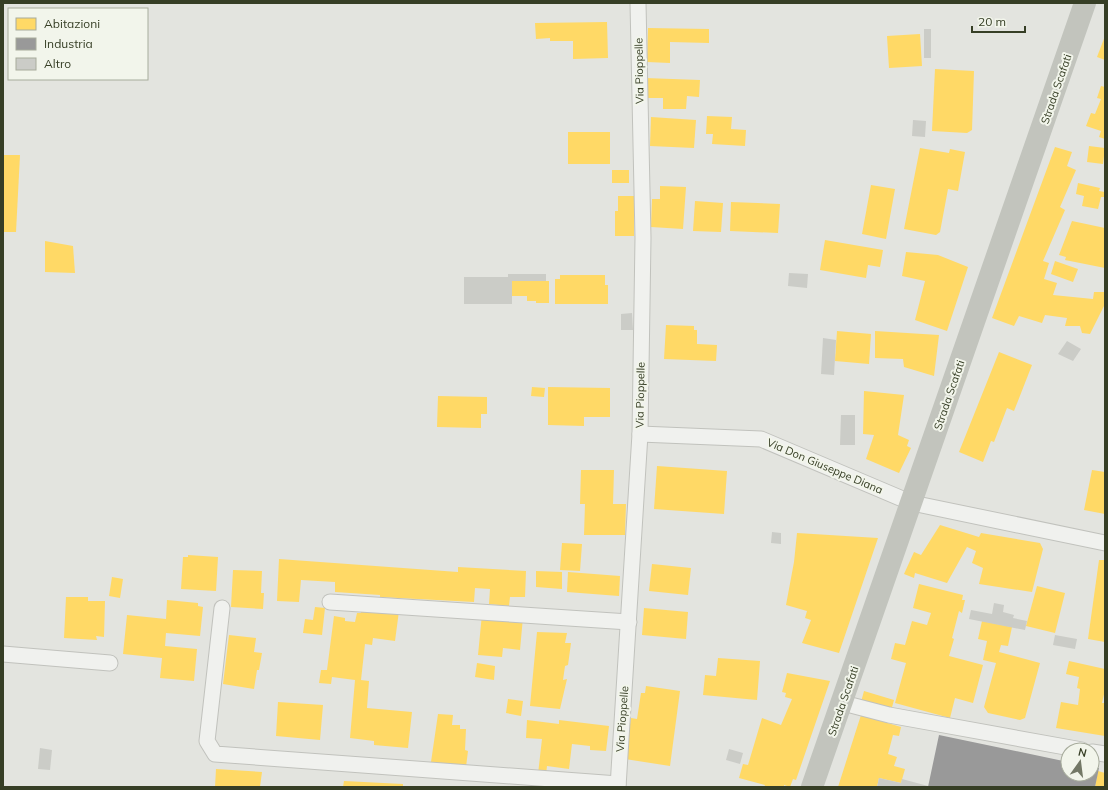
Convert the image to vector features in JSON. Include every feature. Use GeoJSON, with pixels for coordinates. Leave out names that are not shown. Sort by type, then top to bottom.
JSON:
{"type":"FeatureCollection","features":[{"type":"Feature","properties":{"kind":"street","name":"Via Pioppelle"},"geometry":{"type":"LineString","coordinates":[[618,785],[640,434],[643,238],[638,3]]}},
{"type":"Feature","properties":{"kind":"street","name":"Strada Scafati"},"geometry":{"type":"LineString","coordinates":[[812,787],[843,703],[1086,3]]}},
{"type":"Feature","properties":{"kind":"street","name":"Via Don Giuseppe Diana"},"geometry":{"type":"LineString","coordinates":[[640,434],[761,439],[912,503],[1105,544]]}},
{"type":"Feature","properties":{"kind":"street"},"geometry":{"type":"LineString","coordinates":[[330,602],[629,622]]}},
{"type":"Feature","properties":{"kind":"street"},"geometry":{"type":"LineString","coordinates":[[222,608],[207,741],[215,754],[618,785]]}},
{"type":"Feature","properties":{"kind":"street"},"geometry":{"type":"LineString","coordinates":[[3,654],[110,663]]}},
{"type":"Feature","properties":{"kind":"street"},"geometry":{"type":"LineString","coordinates":[[843,703],[889,715],[1060,746]]}},
{"type":"Feature","properties":{"kind":"building: Abitazioni"},"geometry":{"type":"Polygon","coordinates":[[[607,22],[608,58],[573,59],[573,41],[550,41],[550,38],[536,39],[535,23],[607,22]]]}},
{"type":"Feature","properties":{"kind":"building: Abitazioni"},"geometry":{"type":"Polygon","coordinates":[[[648,28],[709,29],[709,43],[670,42],[670,63],[647,62],[648,28]]]}},
{"type":"Feature","properties":{"kind":"building: Abitazioni"},"geometry":{"type":"Polygon","coordinates":[[[920,34],[922,66],[889,68],[887,36],[920,34]]]}},
{"type":"Feature","properties":{"kind":"building: Abitazioni"},"geometry":{"type":"Polygon","coordinates":[[[1105,36],[1105,60],[1097,57],[1105,36]]]}},
{"type":"Feature","properties":{"kind":"building: Abitazioni"},"geometry":{"type":"Polygon","coordinates":[[[935,69],[974,71],[972,130],[967,133],[932,131],[935,69]]]}},
{"type":"Feature","properties":{"kind":"building: Abitazioni"},"geometry":{"type":"Polygon","coordinates":[[[645,78],[700,80],[699,97],[687,96],[686,109],[663,109],[663,98],[644,98],[645,78]]]}},
{"type":"Feature","properties":{"kind":"building: Abitazioni"},"geometry":{"type":"Polygon","coordinates":[[[1101,86],[1105,87],[1105,139],[1099,137],[1101,131],[1086,126],[1091,113],[1095,114],[1101,99],[1097,98],[1101,86]]]}},
{"type":"Feature","properties":{"kind":"building: Abitazioni"},"geometry":{"type":"Polygon","coordinates":[[[707,116],[732,117],[731,129],[746,130],[745,146],[712,144],[713,134],[706,134],[707,116]]]}},
{"type":"Feature","properties":{"kind":"building: Abitazioni"},"geometry":{"type":"Polygon","coordinates":[[[651,117],[696,120],[694,148],[650,146],[651,117]]]}},
{"type":"Feature","properties":{"kind":"building: Abitazioni"},"geometry":{"type":"Polygon","coordinates":[[[568,132],[610,132],[610,164],[568,164],[568,132]]]}},
{"type":"Feature","properties":{"kind":"building: Abitazioni"},"geometry":{"type":"Polygon","coordinates":[[[1089,146],[1105,148],[1103,164],[1087,162],[1089,146]]]}},
{"type":"Feature","properties":{"kind":"building: Abitazioni"},"geometry":{"type":"Polygon","coordinates":[[[1055,147],[1072,152],[1067,166],[1076,170],[1060,207],[1065,210],[1043,261],[1049,263],[1044,279],[1057,283],[1053,295],[1093,299],[1094,292],[1105,292],[1105,304],[1090,334],[1082,333],[1080,326],[1065,326],[1067,318],[1045,315],[1042,323],[1019,316],[1014,326],[992,318],[1055,147]]]}},
{"type":"Feature","properties":{"kind":"building: Abitazioni"},"geometry":{"type":"Polygon","coordinates":[[[920,148],[949,153],[950,149],[965,152],[958,191],[948,189],[940,232],[936,235],[904,229],[920,148]]]}},
{"type":"Feature","properties":{"kind":"building: Abitazioni"},"geometry":{"type":"Polygon","coordinates":[[[3,155],[20,155],[16,232],[3,232],[3,155]]]}},
{"type":"Feature","properties":{"kind":"building: Abitazioni"},"geometry":{"type":"Polygon","coordinates":[[[612,170],[629,170],[629,183],[612,183],[612,170]]]}},
{"type":"Feature","properties":{"kind":"building: Abitazioni"},"geometry":{"type":"Polygon","coordinates":[[[1078,183],[1100,188],[1099,191],[1105,192],[1105,197],[1101,197],[1098,209],[1082,206],[1084,196],[1076,194],[1078,183]]]}},
{"type":"Feature","properties":{"kind":"building: Abitazioni"},"geometry":{"type":"Polygon","coordinates":[[[871,185],[895,189],[886,239],[862,234],[871,185]]]}},
{"type":"Feature","properties":{"kind":"building: Abitazioni"},"geometry":{"type":"Polygon","coordinates":[[[660,186],[686,187],[683,229],[651,227],[652,199],[660,199],[660,186]]]}},
{"type":"Feature","properties":{"kind":"building: Abitazioni"},"geometry":{"type":"Polygon","coordinates":[[[618,196],[634,196],[634,236],[615,236],[615,211],[618,211],[618,196]]]}},
{"type":"Feature","properties":{"kind":"building: Abitazioni"},"geometry":{"type":"Polygon","coordinates":[[[695,201],[723,203],[721,232],[693,231],[695,201]]]}},
{"type":"Feature","properties":{"kind":"building: Abitazioni"},"geometry":{"type":"Polygon","coordinates":[[[731,202],[780,204],[778,233],[730,231],[731,202]]]}},
{"type":"Feature","properties":{"kind":"building: Abitazioni"},"geometry":{"type":"Polygon","coordinates":[[[1072,221],[1105,228],[1105,268],[1065,260],[1066,257],[1059,255],[1072,221]]]}},
{"type":"Feature","properties":{"kind":"building: Abitazioni"},"geometry":{"type":"Polygon","coordinates":[[[825,240],[883,250],[880,267],[868,265],[866,278],[820,270],[825,240]]]}},
{"type":"Feature","properties":{"kind":"building: Abitazioni"},"geometry":{"type":"Polygon","coordinates":[[[45,241],[73,246],[75,273],[45,272],[45,241]]]}},
{"type":"Feature","properties":{"kind":"building: Abitazioni"},"geometry":{"type":"Polygon","coordinates":[[[906,252],[938,255],[968,267],[947,331],[915,320],[925,281],[902,276],[906,252]]]}},
{"type":"Feature","properties":{"kind":"building: Abitazioni"},"geometry":{"type":"Polygon","coordinates":[[[1055,261],[1078,269],[1073,282],[1051,274],[1055,261]]]}},
{"type":"Feature","properties":{"kind":"building: Abitazioni"},"geometry":{"type":"Polygon","coordinates":[[[560,275],[605,275],[605,285],[608,285],[608,304],[555,304],[555,279],[560,279],[560,275]]]}},
{"type":"Feature","properties":{"kind":"building: Abitazioni"},"geometry":{"type":"Polygon","coordinates":[[[512,281],[549,281],[549,303],[527,301],[527,296],[512,296],[512,281]]]}},
{"type":"Feature","properties":{"kind":"building: Abitazioni"},"geometry":{"type":"Polygon","coordinates":[[[666,325],[694,326],[694,330],[697,330],[697,344],[717,345],[716,361],[664,359],[666,325]]]}},
{"type":"Feature","properties":{"kind":"building: Abitazioni"},"geometry":{"type":"Polygon","coordinates":[[[837,331],[871,334],[869,364],[835,361],[837,331]]]}},
{"type":"Feature","properties":{"kind":"building: Abitazioni"},"geometry":{"type":"Polygon","coordinates":[[[875,331],[939,335],[934,376],[904,367],[903,359],[875,358],[875,331]]]}},
{"type":"Feature","properties":{"kind":"building: Abitazioni"},"geometry":{"type":"Polygon","coordinates":[[[999,352],[1032,365],[1014,411],[1007,408],[994,442],[991,441],[983,462],[959,452],[999,352]]]}},
{"type":"Feature","properties":{"kind":"building: Abitazioni"},"geometry":{"type":"Polygon","coordinates":[[[532,387],[545,388],[544,397],[531,396],[532,387]]]}},
{"type":"Feature","properties":{"kind":"building: Abitazioni"},"geometry":{"type":"Polygon","coordinates":[[[548,387],[610,388],[610,417],[584,417],[584,426],[548,425],[548,387]]]}},
{"type":"Feature","properties":{"kind":"building: Abitazioni"},"geometry":{"type":"Polygon","coordinates":[[[864,391],[904,395],[898,435],[909,440],[907,446],[911,448],[899,473],[866,459],[874,435],[863,434],[864,391]]]}},
{"type":"Feature","properties":{"kind":"building: Abitazioni"},"geometry":{"type":"Polygon","coordinates":[[[438,396],[487,397],[487,414],[481,414],[481,428],[437,427],[438,396]]]}},
{"type":"Feature","properties":{"kind":"building: Abitazioni"},"geometry":{"type":"Polygon","coordinates":[[[657,466],[727,471],[724,514],[654,509],[657,466]]]}},
{"type":"Feature","properties":{"kind":"building: Abitazioni"},"geometry":{"type":"Polygon","coordinates":[[[581,470],[614,470],[613,504],[626,504],[625,535],[584,535],[585,504],[580,504],[581,470]]]}},
{"type":"Feature","properties":{"kind":"building: Abitazioni"},"geometry":{"type":"Polygon","coordinates":[[[1092,470],[1105,472],[1105,514],[1084,510],[1092,470]]]}},
{"type":"Feature","properties":{"kind":"building: Abitazioni"},"geometry":{"type":"Polygon","coordinates":[[[940,525],[979,537],[981,533],[1040,543],[1043,549],[1032,592],[979,584],[983,568],[972,563],[976,551],[967,547],[947,583],[915,573],[914,578],[904,574],[914,552],[921,555],[940,525]]]}},
{"type":"Feature","properties":{"kind":"building: Abitazioni"},"geometry":{"type":"Polygon","coordinates":[[[797,533],[878,538],[839,653],[802,643],[811,620],[805,618],[807,611],[786,605],[794,562],[797,533]]]}},
{"type":"Feature","properties":{"kind":"building: Abitazioni"},"geometry":{"type":"Polygon","coordinates":[[[562,543],[582,544],[580,571],[560,570],[562,543]]]}},
{"type":"Feature","properties":{"kind":"building: Abitazioni"},"geometry":{"type":"Polygon","coordinates":[[[188,555],[218,557],[216,591],[181,589],[183,557],[188,557],[188,555]]]}},
{"type":"Feature","properties":{"kind":"building: Abitazioni"},"geometry":{"type":"Polygon","coordinates":[[[279,559],[458,572],[458,567],[526,571],[525,597],[510,597],[509,606],[489,604],[490,589],[475,588],[474,602],[380,597],[380,595],[335,592],[335,582],[301,580],[299,602],[277,601],[279,559]]]}},
{"type":"Feature","properties":{"kind":"building: Abitazioni"},"geometry":{"type":"Polygon","coordinates":[[[1099,560],[1105,560],[1105,642],[1088,639],[1099,560]]]}},
{"type":"Feature","properties":{"kind":"building: Abitazioni"},"geometry":{"type":"Polygon","coordinates":[[[652,564],[691,568],[688,595],[649,591],[652,564]]]}},
{"type":"Feature","properties":{"kind":"building: Abitazioni"},"geometry":{"type":"Polygon","coordinates":[[[233,570],[262,571],[261,593],[264,593],[263,609],[231,607],[233,570]]]}},
{"type":"Feature","properties":{"kind":"building: Abitazioni"},"geometry":{"type":"Polygon","coordinates":[[[536,571],[562,572],[562,589],[536,587],[536,571]]]}},
{"type":"Feature","properties":{"kind":"building: Abitazioni"},"geometry":{"type":"Polygon","coordinates":[[[568,572],[620,576],[619,596],[567,592],[568,572]]]}},
{"type":"Feature","properties":{"kind":"building: Abitazioni"},"geometry":{"type":"Polygon","coordinates":[[[112,577],[123,579],[120,598],[109,596],[112,577]]]}},
{"type":"Feature","properties":{"kind":"building: Abitazioni"},"geometry":{"type":"Polygon","coordinates":[[[919,584],[963,595],[962,600],[965,600],[962,613],[959,611],[949,656],[983,665],[973,703],[955,698],[950,718],[895,703],[906,663],[891,659],[895,643],[905,645],[912,621],[927,625],[931,613],[913,608],[919,584]]]}},
{"type":"Feature","properties":{"kind":"building: Abitazioni"},"geometry":{"type":"Polygon","coordinates":[[[1037,586],[1065,593],[1055,633],[1026,626],[1037,586]]]}},
{"type":"Feature","properties":{"kind":"building: Abitazioni"},"geometry":{"type":"Polygon","coordinates":[[[66,597],[88,597],[88,601],[105,601],[104,637],[96,636],[97,640],[64,638],[66,597]]]}},
{"type":"Feature","properties":{"kind":"building: Abitazioni"},"geometry":{"type":"Polygon","coordinates":[[[167,600],[198,603],[198,606],[203,607],[200,636],[166,633],[165,646],[197,649],[194,681],[160,678],[162,658],[123,654],[127,615],[166,619],[167,600]]]}},
{"type":"Feature","properties":{"kind":"building: Abitazioni"},"geometry":{"type":"Polygon","coordinates":[[[315,607],[325,608],[322,635],[303,633],[305,619],[313,620],[315,607]]]}},
{"type":"Feature","properties":{"kind":"building: Abitazioni"},"geometry":{"type":"Polygon","coordinates":[[[362,607],[399,611],[395,641],[373,638],[372,645],[365,644],[361,680],[369,681],[367,708],[412,712],[408,748],[374,745],[374,741],[350,738],[355,680],[332,677],[331,684],[319,683],[321,670],[327,670],[334,616],[345,618],[345,621],[355,622],[357,613],[361,613],[362,607]]]}},
{"type":"Feature","properties":{"kind":"building: Abitazioni"},"geometry":{"type":"Polygon","coordinates":[[[644,608],[688,612],[686,639],[642,635],[644,608]]]}},
{"type":"Feature","properties":{"kind":"building: Abitazioni"},"geometry":{"type":"Polygon","coordinates":[[[482,614],[523,617],[520,650],[503,648],[502,657],[478,655],[482,614]]]}},
{"type":"Feature","properties":{"kind":"building: Abitazioni"},"geometry":{"type":"Polygon","coordinates":[[[982,621],[1012,627],[1008,646],[1001,645],[999,652],[1040,663],[1025,718],[1020,720],[988,713],[984,707],[996,663],[983,660],[987,641],[978,639],[982,621]]]}},
{"type":"Feature","properties":{"kind":"building: Abitazioni"},"geometry":{"type":"Polygon","coordinates":[[[537,632],[567,633],[565,643],[571,643],[568,665],[565,666],[563,680],[567,679],[560,709],[530,706],[537,632]]]}},
{"type":"Feature","properties":{"kind":"building: Abitazioni"},"geometry":{"type":"Polygon","coordinates":[[[229,635],[256,638],[254,652],[262,653],[254,689],[223,684],[229,635]]]}},
{"type":"Feature","properties":{"kind":"building: Abitazioni"},"geometry":{"type":"Polygon","coordinates":[[[718,658],[760,661],[757,700],[703,695],[705,675],[716,676],[718,658]]]}},
{"type":"Feature","properties":{"kind":"building: Abitazioni"},"geometry":{"type":"Polygon","coordinates":[[[1069,661],[1105,669],[1105,690],[1102,703],[1105,703],[1105,736],[1056,728],[1061,702],[1078,705],[1080,689],[1077,688],[1079,677],[1066,674],[1069,661]]]}},
{"type":"Feature","properties":{"kind":"building: Abitazioni"},"geometry":{"type":"Polygon","coordinates":[[[477,663],[495,666],[494,680],[475,677],[477,663]]]}},
{"type":"Feature","properties":{"kind":"building: Abitazioni"},"geometry":{"type":"Polygon","coordinates":[[[787,673],[830,681],[796,780],[793,779],[790,787],[784,785],[784,787],[764,787],[765,785],[739,778],[743,764],[748,765],[762,718],[781,725],[792,699],[785,697],[786,693],[782,692],[787,673]]]}},
{"type":"Feature","properties":{"kind":"building: Abitazioni"},"geometry":{"type":"Polygon","coordinates":[[[646,686],[680,691],[670,766],[625,759],[631,718],[637,719],[641,693],[645,693],[646,686]]]}},
{"type":"Feature","properties":{"kind":"building: Abitazioni"},"geometry":{"type":"Polygon","coordinates":[[[864,691],[894,700],[891,711],[861,702],[864,691]]]}},
{"type":"Feature","properties":{"kind":"building: Abitazioni"},"geometry":{"type":"Polygon","coordinates":[[[508,699],[523,701],[521,716],[506,713],[508,699]]]}},
{"type":"Feature","properties":{"kind":"building: Abitazioni"},"geometry":{"type":"Polygon","coordinates":[[[278,702],[323,705],[320,740],[276,736],[278,702]]]}},
{"type":"Feature","properties":{"kind":"building: Abitazioni"},"geometry":{"type":"Polygon","coordinates":[[[438,714],[453,715],[452,725],[460,725],[460,729],[466,729],[465,750],[468,751],[466,767],[431,762],[438,714]]]}},
{"type":"Feature","properties":{"kind":"building: Abitazioni"},"geometry":{"type":"Polygon","coordinates":[[[861,715],[901,727],[899,736],[893,735],[888,754],[897,757],[894,766],[905,769],[901,783],[879,778],[877,787],[838,787],[861,715]]]}},
{"type":"Feature","properties":{"kind":"building: Abitazioni"},"geometry":{"type":"Polygon","coordinates":[[[527,720],[559,724],[559,720],[609,726],[606,751],[590,750],[590,746],[572,744],[569,769],[547,766],[546,775],[538,774],[542,739],[526,738],[527,720]]]}},
{"type":"Feature","properties":{"kind":"building: Abitazioni"},"geometry":{"type":"Polygon","coordinates":[[[216,769],[262,772],[260,787],[215,787],[216,769]]]}},
{"type":"Feature","properties":{"kind":"building: Abitazioni"},"geometry":{"type":"Polygon","coordinates":[[[1100,772],[1105,773],[1105,787],[1095,787],[1096,782],[1100,782],[1100,772]]]}},
{"type":"Feature","properties":{"kind":"building: Abitazioni"},"geometry":{"type":"Polygon","coordinates":[[[344,781],[403,784],[403,787],[343,787],[344,781]]]}},
{"type":"Feature","properties":{"kind":"building: Industria"},"geometry":{"type":"Polygon","coordinates":[[[939,735],[1060,760],[1060,782],[1096,782],[1095,787],[928,787],[939,735]]]}},
{"type":"Feature","properties":{"kind":"building: Altro"},"geometry":{"type":"Polygon","coordinates":[[[924,29],[931,29],[931,58],[924,58],[924,29]]]}},
{"type":"Feature","properties":{"kind":"building: Altro"},"geometry":{"type":"Polygon","coordinates":[[[913,120],[926,121],[925,137],[912,136],[913,120]]]}},
{"type":"Feature","properties":{"kind":"building: Altro"},"geometry":{"type":"Polygon","coordinates":[[[789,273],[808,274],[807,288],[788,286],[789,273]]]}},
{"type":"Feature","properties":{"kind":"building: Altro"},"geometry":{"type":"Polygon","coordinates":[[[508,274],[546,274],[546,281],[512,281],[512,304],[464,304],[464,277],[508,277],[508,274]]]}},
{"type":"Feature","properties":{"kind":"building: Altro"},"geometry":{"type":"Polygon","coordinates":[[[632,313],[633,330],[621,330],[621,314],[632,313]]]}},
{"type":"Feature","properties":{"kind":"building: Altro"},"geometry":{"type":"Polygon","coordinates":[[[823,338],[836,340],[834,375],[821,374],[823,338]]]}},
{"type":"Feature","properties":{"kind":"building: Altro"},"geometry":{"type":"Polygon","coordinates":[[[1067,341],[1081,349],[1073,361],[1058,354],[1067,341]]]}},
{"type":"Feature","properties":{"kind":"building: Altro"},"geometry":{"type":"Polygon","coordinates":[[[841,415],[855,415],[855,445],[840,445],[841,415]]]}},
{"type":"Feature","properties":{"kind":"building: Altro"},"geometry":{"type":"Polygon","coordinates":[[[772,532],[781,533],[781,544],[771,543],[772,532]]]}},
{"type":"Feature","properties":{"kind":"building: Altro"},"geometry":{"type":"Polygon","coordinates":[[[994,603],[1004,605],[1003,612],[1014,615],[1013,618],[1027,621],[1025,630],[969,619],[971,610],[992,614],[994,603]]]}},
{"type":"Feature","properties":{"kind":"building: Altro"},"geometry":{"type":"Polygon","coordinates":[[[1055,635],[1077,639],[1075,649],[1053,645],[1055,635]]]}},
{"type":"Feature","properties":{"kind":"building: Altro"},"geometry":{"type":"Polygon","coordinates":[[[40,748],[52,750],[50,770],[38,769],[40,748]]]}},
{"type":"Feature","properties":{"kind":"building: Altro"},"geometry":{"type":"Polygon","coordinates":[[[729,749],[743,753],[740,764],[726,760],[729,749]]]}},
{"type":"Feature","properties":{"kind":"building: Altro"},"geometry":{"type":"Polygon","coordinates":[[[879,778],[901,783],[902,779],[928,787],[877,787],[879,778]]]}}]}
